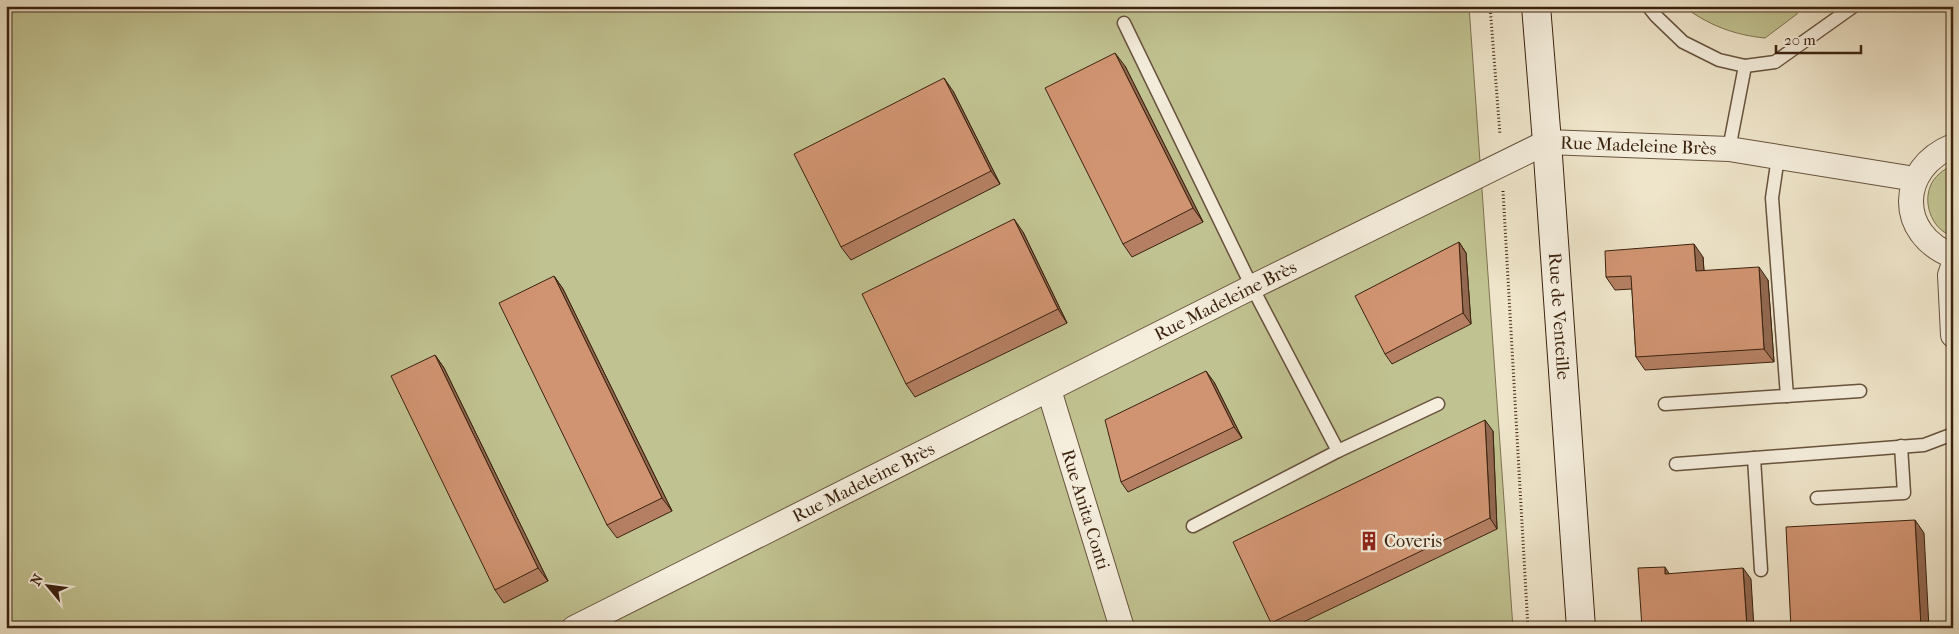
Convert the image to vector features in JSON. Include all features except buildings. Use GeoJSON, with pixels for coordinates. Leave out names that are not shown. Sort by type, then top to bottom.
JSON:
{"type":"FeatureCollection","features":[{"type":"Feature","properties":{"kind":"street","name":"Rue de Venteille"},"geometry":{"type":"LineString","coordinates":[[1536,6],[1581,628]]}},
{"type":"Feature","properties":{"kind":"street","name":"Rue Madeleine Brès"},"geometry":{"type":"LineString","coordinates":[[574,628],[1547,142],[1729,149],[1915,179]]}},
{"type":"Feature","properties":{"kind":"street"},"geometry":{"type":"LineString","coordinates":[[1953,146],[1936,154],[1924,164],[1915,179],[1911,196],[1912,212],[1917,228],[1927,241],[1941,251],[1953,256]]}},
{"type":"Feature","properties":{"kind":"street"},"geometry":{"type":"LineString","coordinates":[[1953,266],[1950,275],[1953,334]]}},
{"type":"Feature","properties":{"kind":"street","name":"Rue Anita Conti"},"geometry":{"type":"LineString","coordinates":[[1049,390],[1122,628]]}},
{"type":"Feature","properties":{"kind":"lane"},"geometry":{"type":"LineString","coordinates":[[1648,6],[1684,42],[1719,60],[1745,66],[1775,62],[1854,6]]}},
{"type":"Feature","properties":{"kind":"lane"},"geometry":{"type":"LineString","coordinates":[[1124,23],[1252,288],[1338,451]]}},
{"type":"Feature","properties":{"kind":"lane"},"geometry":{"type":"LineString","coordinates":[[1729,149],[1745,66]]}},
{"type":"Feature","properties":{"kind":"lane"},"geometry":{"type":"LineString","coordinates":[[1778,157],[1772,198],[1787,396]]}},
{"type":"Feature","properties":{"kind":"lane"},"geometry":{"type":"LineString","coordinates":[[1665,404],[1860,391]]}},
{"type":"Feature","properties":{"kind":"lane"},"geometry":{"type":"LineString","coordinates":[[1193,526],[1338,451],[1438,404]]}},
{"type":"Feature","properties":{"kind":"lane"},"geometry":{"type":"LineString","coordinates":[[1676,464],[1924,445],[1953,434]]}},
{"type":"Feature","properties":{"kind":"lane"},"geometry":{"type":"LineString","coordinates":[[1817,498],[1904,493],[1901,446]]}},
{"type":"Feature","properties":{"kind":"lane"},"geometry":{"type":"LineString","coordinates":[[1754,458],[1761,570]]}},
{"type":"Feature","properties":{"kind":"path"},"geometry":{"type":"LineString","coordinates":[[1490,6],[1502,165],[1528,628]]}},
{"type":"Feature","properties":{"kind":"green space"},"geometry":{"type":"Polygon","coordinates":[[[6,6],[1469,6],[1513,628],[6,628],[6,6]]]}},
{"type":"Feature","properties":{"kind":"green space"},"geometry":{"type":"Polygon","coordinates":[[[1683,6],[1801,6],[1797,14],[1765,38],[1732,32],[1702,19],[1683,6]]]}},
{"type":"Feature","properties":{"kind":"green space"},"geometry":{"type":"Polygon","coordinates":[[[1953,165],[1953,236],[1940,229],[1935,223],[1929,209],[1928,194],[1936,177],[1953,165]]]}},
{"type":"Feature","properties":{"kind":"place","name":"Coveris"},"geometry":{"type":"Point","coordinates":[1369,541]}}]}
